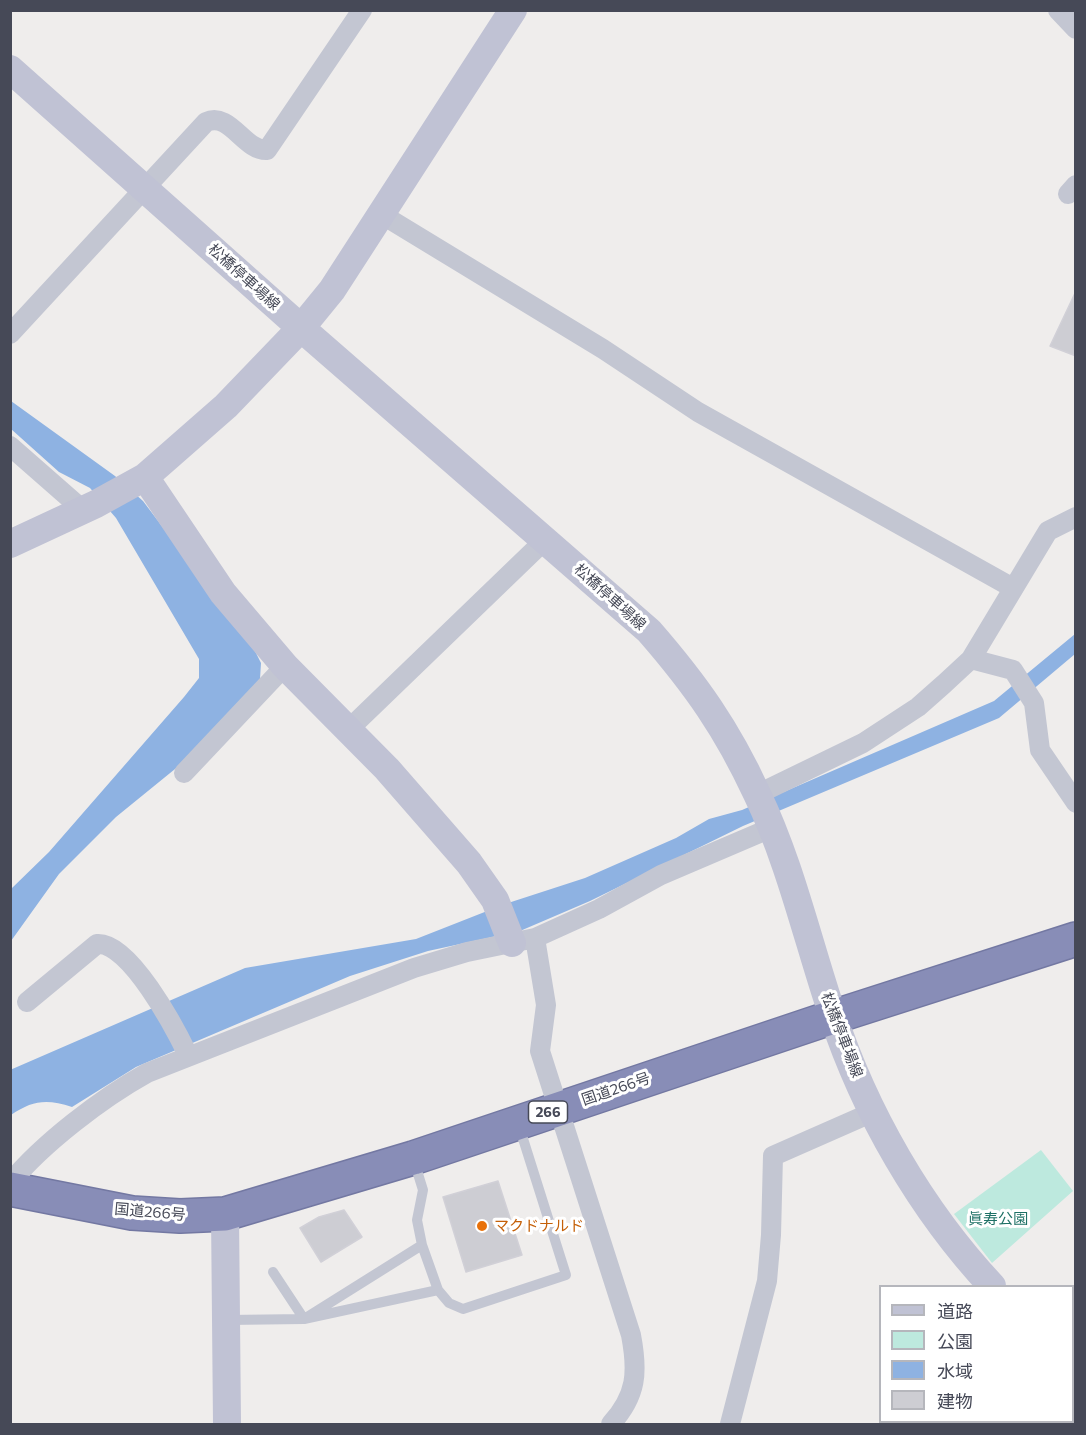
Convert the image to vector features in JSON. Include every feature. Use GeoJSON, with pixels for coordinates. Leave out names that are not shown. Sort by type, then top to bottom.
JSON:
{"type":"FeatureCollection","features":[{"type":"Feature","properties":{"kind":"highway","name":"国道266号"},"geometry":{"type":"LineString","coordinates":[[10,1189],[132,1213],[180,1216],[225,1214],[413,1158],[833,1017],[1076,939]]}},
{"type":"Feature","properties":{"kind":"main road"},"geometry":{"type":"LineString","coordinates":[[10,544],[89,507],[139,480],[226,405],[301,328],[332,290],[513,10]]}},
{"type":"Feature","properties":{"kind":"main road","name":"松橋停車場線"},"geometry":{"type":"LineString","coordinates":[[10,69],[301,328],[649,631],[692,680],[715,714],[764,810],[833,1017],[873,1112],[931,1210],[990,1285]]}},
{"type":"Feature","properties":{"kind":"main road"},"geometry":{"type":"LineString","coordinates":[[139,480],[223,593],[285,666],[387,769],[469,863],[519,939]]}},
{"type":"Feature","properties":{"kind":"main road"},"geometry":{"type":"LineString","coordinates":[[225,1214],[227,1425]]}},
{"type":"Feature","properties":{"kind":"street"},"geometry":{"type":"LineString","coordinates":[[10,334],[199,129],[213,119],[220,121],[261,150],[267,150],[362,10]]}},
{"type":"Feature","properties":{"kind":"street"},"geometry":{"type":"LineString","coordinates":[[1058,10],[1076,29]]}},
{"type":"Feature","properties":{"kind":"street"},"geometry":{"type":"LineString","coordinates":[[381,214],[575,331],[698,412],[1013,588]]}},
{"type":"Feature","properties":{"kind":"street"},"geometry":{"type":"LineString","coordinates":[[10,446],[89,507]]}},
{"type":"Feature","properties":{"kind":"street"},"geometry":{"type":"LineString","coordinates":[[10,1183],[35,1156],[118,1089],[186,1052],[414,968],[519,939],[599,909],[661,875],[764,810],[828,763],[918,707],[971,659],[1048,531],[1076,517]]}},
{"type":"Feature","properties":{"kind":"street"},"geometry":{"type":"LineString","coordinates":[[348,730],[546,539]]}},
{"type":"Feature","properties":{"kind":"street"},"geometry":{"type":"LineString","coordinates":[[971,659],[1013,670],[1034,703],[1040,750],[1076,803]]}},
{"type":"Feature","properties":{"kind":"street"},"geometry":{"type":"LineString","coordinates":[[184,773],[285,666]]}},
{"type":"Feature","properties":{"kind":"street"},"geometry":{"type":"LineString","coordinates":[[519,939],[546,1005],[540,1051],[631,1335],[637,1364],[633,1390],[611,1425]]}},
{"type":"Feature","properties":{"kind":"street"},"geometry":{"type":"LineString","coordinates":[[27,1002],[92,947],[105,943],[113,946],[125,958],[155,996],[186,1052]]}},
{"type":"Feature","properties":{"kind":"street"},"geometry":{"type":"LineString","coordinates":[[730,1425],[767,1281],[773,1156],[873,1112]]}},
{"type":"Feature","properties":{"kind":"lane"},"geometry":{"type":"LineString","coordinates":[[413,1158],[423,1190],[417,1220],[422,1245],[438,1290],[449,1303],[463,1309],[566,1275],[518,1123]]}},
{"type":"Feature","properties":{"kind":"lane"},"geometry":{"type":"LineString","coordinates":[[304,1318],[422,1245]]}},
{"type":"Feature","properties":{"kind":"lane"},"geometry":{"type":"LineString","coordinates":[[273,1272],[304,1318]]}},
{"type":"Feature","properties":{"kind":"lane"},"geometry":{"type":"LineString","coordinates":[[227,1320],[304,1318],[438,1290]]}},
{"type":"Feature","properties":{"kind":"green space","name":"眞寿公園"},"geometry":{"type":"Polygon","coordinates":[[[1041,1150],[1073,1191],[992,1263],[954,1214],[1041,1150]]]}},
{"type":"Feature","properties":{"kind":"water"},"geometry":{"type":"Polygon","coordinates":[[[11,401],[115,476],[143,501],[253,647],[261,663],[260,679],[191,756],[116,817],[59,874],[11,941],[11,889],[49,852],[184,697],[199,678],[199,659],[116,518],[90,488],[59,472],[11,429],[11,401]]]}},
{"type":"Feature","properties":{"kind":"water"},"geometry":{"type":"Polygon","coordinates":[[[1075,634],[1075,654],[999,718],[743,826],[590,901],[520,931],[428,951],[350,976],[136,1067],[72,1107],[40,1102],[26,1106],[11,1115],[10,1070],[245,968],[416,939],[505,904],[585,878],[676,838],[709,819],[742,810],[994,701],[1075,634]]]}},
{"type":"Feature","properties":{"kind":"building"},"geometry":{"type":"Polygon","coordinates":[[[1076,291],[1076,356],[1050,346],[1076,291]]]}},
{"type":"Feature","properties":{"kind":"building","name":"マクドナルド"},"geometry":{"type":"Polygon","coordinates":[[[498,1181],[522,1255],[466,1272],[443,1197],[498,1181]]]}},
{"type":"Feature","properties":{"kind":"building"},"geometry":{"type":"Polygon","coordinates":[[[344,1210],[362,1237],[321,1262],[300,1228],[319,1217],[344,1210]]]}},
{"type":"Feature","properties":{"kind":"place","name":"マクドナルド"},"geometry":{"type":"Point","coordinates":[482,1226]}}]}
